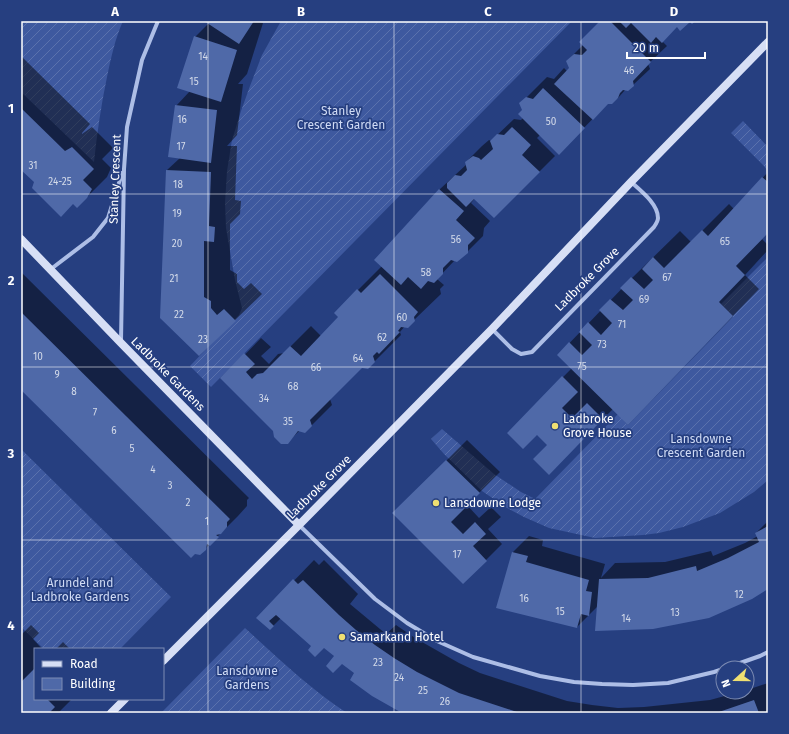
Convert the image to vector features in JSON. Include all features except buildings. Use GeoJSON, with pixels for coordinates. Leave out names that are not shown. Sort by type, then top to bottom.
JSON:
{"type":"FeatureCollection","features":[{"type":"Feature","properties":{"kind":"main road","name":"Ladbroke Grove"},"geometry":{"type":"LineString","coordinates":[[164,660],[492,329],[631,182],[768,42]]}},
{"type":"Feature","properties":{"kind":"main road","name":"Ladbroke Gardens"},"geometry":{"type":"LineString","coordinates":[[21,239],[299,525]]}},
{"type":"Feature","properties":{"kind":"main road"},"geometry":{"type":"LineString","coordinates":[[111,713],[124,700]]}},
{"type":"Feature","properties":{"kind":"street","name":"Stanley Crescent"},"geometry":{"type":"LineString","coordinates":[[121,343],[126,127],[142,60],[158,21]]}},
{"type":"Feature","properties":{"kind":"street"},"geometry":{"type":"LineString","coordinates":[[51,269],[93,237],[108,218],[124,169]]}},
{"type":"Feature","properties":{"kind":"street","name":"Ladbroke Grove"},"geometry":{"type":"LineString","coordinates":[[492,329],[512,349],[521,354],[532,352],[654,227],[658,220],[654,204],[631,182]]}},
{"type":"Feature","properties":{"kind":"street"},"geometry":{"type":"LineString","coordinates":[[299,525],[375,599],[407,623],[473,658],[540,676],[574,682],[602,684],[633,685],[668,683],[715,672]]}},
{"type":"Feature","properties":{"kind":"street"},"geometry":{"type":"LineString","coordinates":[[748,660],[768,652]]}},
{"type":"Feature","properties":{"kind":"green space"},"geometry":{"type":"Polygon","coordinates":[[[21,21],[123,21],[115,42],[107,77],[99,120],[94,162],[21,92],[21,21]]]}},
{"type":"Feature","properties":{"kind":"green space","name":"Stanley Crescent Garden"},"geometry":{"type":"Polygon","coordinates":[[[281,21],[572,21],[211,387],[190,366],[239,315],[242,308],[235,280],[226,228],[225,203],[227,171],[232,140],[262,55],[281,21]]]}},
{"type":"Feature","properties":{"kind":"green space"},"geometry":{"type":"Polygon","coordinates":[[[743,121],[768,147],[768,171],[731,133],[743,121]]]}},
{"type":"Feature","properties":{"kind":"green space","name":"Lansdowne Crescent Garden"},"geometry":{"type":"Polygon","coordinates":[[[768,257],[768,480],[754,492],[720,513],[683,527],[643,535],[595,538],[549,528],[507,508],[482,491],[444,454],[431,439],[442,429],[494,474],[521,492],[535,499],[618,414],[628,425],[733,317],[721,304],[768,257]]]}},
{"type":"Feature","properties":{"kind":"green space","name":"Arundel and Ladbroke Gardens"},"geometry":{"type":"Polygon","coordinates":[[[21,449],[171,597],[121,648],[43,648],[21,627],[21,449]]]}},
{"type":"Feature","properties":{"kind":"green space","name":"Lansdowne Gardens"},"geometry":{"type":"Polygon","coordinates":[[[245,628],[307,683],[347,713],[161,713],[245,628]]]}},
{"type":"Feature","properties":{"kind":"place","name":"Ladbroke Grove House"},"geometry":{"type":"Point","coordinates":[555,426]}},
{"type":"Feature","properties":{"kind":"place","name":"Lansdowne Lodge"},"geometry":{"type":"Point","coordinates":[436,503]}},
{"type":"Feature","properties":{"kind":"place","name":"Samarkand Hotel"},"geometry":{"type":"Point","coordinates":[342,637]}}]}
